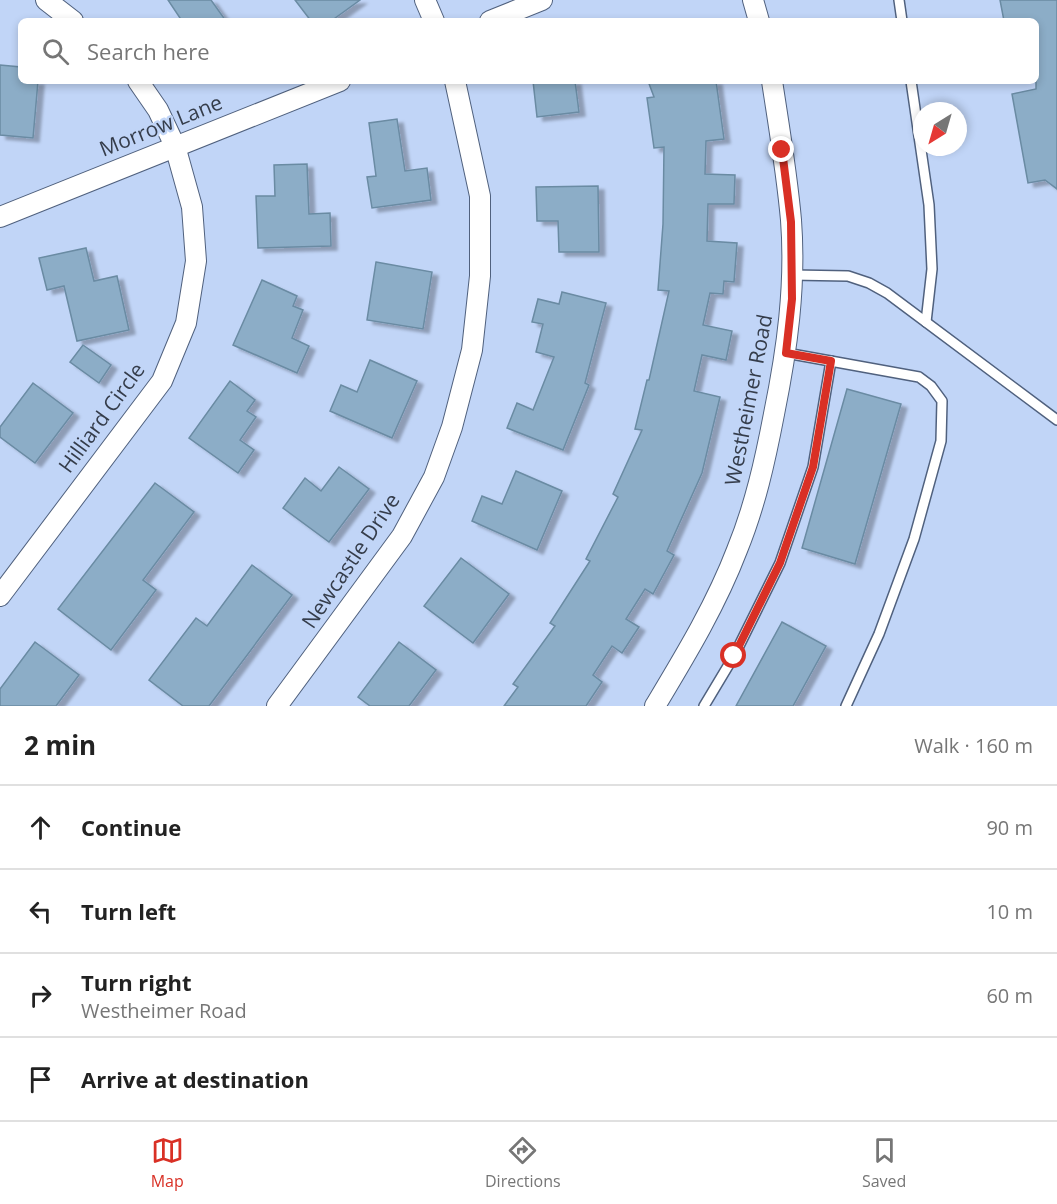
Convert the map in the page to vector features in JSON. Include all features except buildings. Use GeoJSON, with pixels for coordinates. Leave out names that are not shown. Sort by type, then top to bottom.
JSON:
{"type":"FeatureCollection","features":[{"type":"Feature","properties":{"kind":"street"},"geometry":{"type":"LineString","coordinates":[[46,0],[69,18]]}},
{"type":"Feature","properties":{"kind":"street"},"geometry":{"type":"LineString","coordinates":[[424,0],[433,18]]}},
{"type":"Feature","properties":{"kind":"street"},"geometry":{"type":"LineString","coordinates":[[497,18],[542,0]]}},
{"type":"Feature","properties":{"kind":"street"},"geometry":{"type":"LineString","coordinates":[[753,0],[758,18]]}},
{"type":"Feature","properties":{"kind":"street","name":"Hilliard Circle"},"geometry":{"type":"LineString","coordinates":[[0,596],[162,381],[186,323],[196,261],[192,207],[175,146],[158,110],[140,84]]}},
{"type":"Feature","properties":{"kind":"street","name":"Morrow Lane"},"geometry":{"type":"LineString","coordinates":[[0,217],[332,84]]}},
{"type":"Feature","properties":{"kind":"street","name":"Newcastle Drive"},"geometry":{"type":"LineString","coordinates":[[277,706],[402,536],[434,477],[452,427],[472,350],[480,276],[480,196],[456,84]]}},
{"type":"Feature","properties":{"kind":"street","name":"Westheimer Road"},"geometry":{"type":"LineString","coordinates":[[654,706],[698,634],[737,551],[761,480],[786,353],[792,299],[791,222],[772,84]]}},
{"type":"Feature","properties":{"kind":"lane"},"geometry":{"type":"LineString","coordinates":[[899,0],[902,18]]}},
{"type":"Feature","properties":{"kind":"lane"},"geometry":{"type":"LineString","coordinates":[[911,84],[929,205],[932,269],[926,322]]}},
{"type":"Feature","properties":{"kind":"lane"},"geometry":{"type":"LineString","coordinates":[[792,275],[848,276],[869,283],[887,293],[1057,420]]}},
{"type":"Feature","properties":{"kind":"lane"},"geometry":{"type":"LineString","coordinates":[[786,353],[919,377],[931,386],[942,401],[941,441],[914,539],[879,634],[846,706]]}},
{"type":"Feature","properties":{"kind":"lane"},"geometry":{"type":"LineString","coordinates":[[704,706],[734,656],[780,563],[813,467],[831,361]]}},
{"type":"Feature","properties":{"kind":"route"},"geometry":{"type":"LineString","coordinates":[[734,656],[780,563],[813,467],[831,361],[786,353],[792,299],[791,222],[782,150]]}}]}
